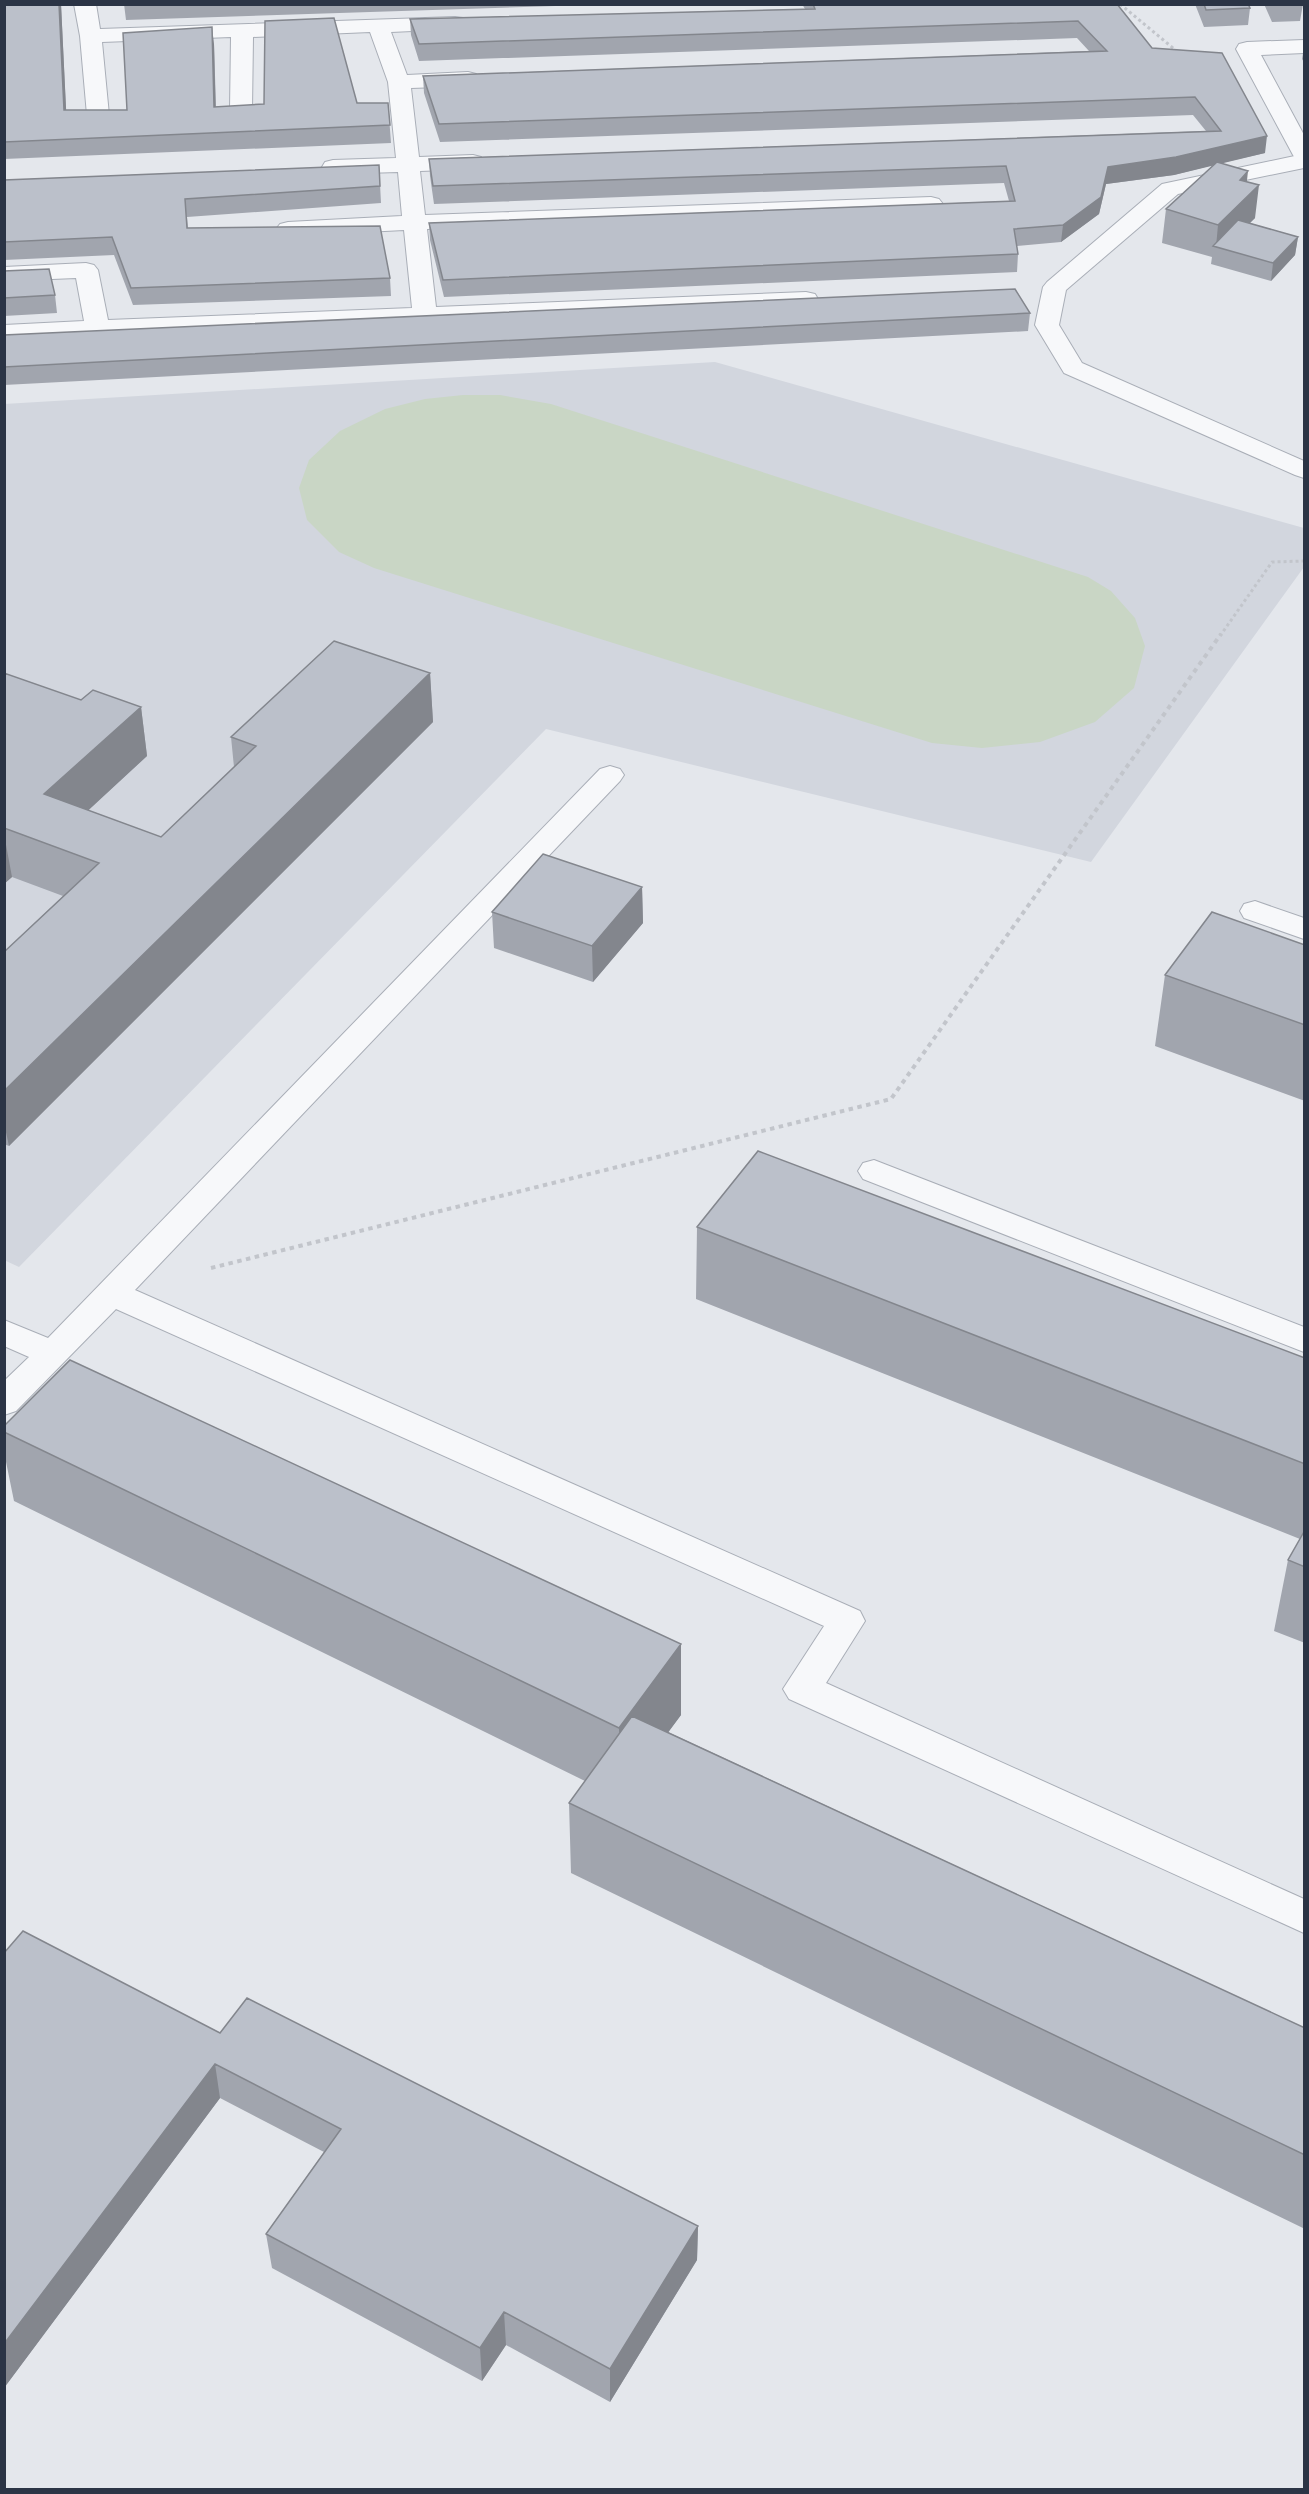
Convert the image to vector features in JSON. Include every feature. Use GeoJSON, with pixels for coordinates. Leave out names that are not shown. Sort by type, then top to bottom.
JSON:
{"type":"FeatureCollection","features":[{"type":"Feature","properties":{"kind":"street"},"geometry":{"type":"LineString","coordinates":[[85,4],[91,36],[98,115]]}},
{"type":"Feature","properties":{"kind":"street"},"geometry":{"type":"LineString","coordinates":[[91,36],[472,22]]}},
{"type":"Feature","properties":{"kind":"street"},"geometry":{"type":"LineString","coordinates":[[378,25],[399,81],[424,315]]}},
{"type":"Feature","properties":{"kind":"street"},"geometry":{"type":"LineString","coordinates":[[241,109],[242,30]]}},
{"type":"Feature","properties":{"kind":"street"},"geometry":{"type":"LineString","coordinates":[[1305,47],[1247,49],[1305,155]]}},
{"type":"Feature","properties":{"kind":"street"},"geometry":{"type":"LineString","coordinates":[[399,81],[493,78]]}},
{"type":"Feature","properties":{"kind":"street"},"geometry":{"type":"LineString","coordinates":[[313,168],[490,161]]}},
{"type":"Feature","properties":{"kind":"street"},"geometry":{"type":"LineString","coordinates":[[1305,161],[1170,189],[1055,287],[1047,325],[1073,368],[1305,470]]}},
{"type":"Feature","properties":{"kind":"street"},"geometry":{"type":"LineString","coordinates":[[270,230],[413,222],[952,203]]}},
{"type":"Feature","properties":{"kind":"street"},"geometry":{"type":"LineString","coordinates":[[4,274],[86,270],[97,327]]}},
{"type":"Feature","properties":{"kind":"street"},"geometry":{"type":"LineString","coordinates":[[4,332],[829,298]]}},
{"type":"Feature","properties":{"kind":"street"},"geometry":{"type":"LineString","coordinates":[[4,1402],[53,1354],[610,775]]}},
{"type":"Feature","properties":{"kind":"street"},"geometry":{"type":"LineString","coordinates":[[1255,911],[1305,929]]}},
{"type":"Feature","properties":{"kind":"street"},"geometry":{"type":"LineString","coordinates":[[874,1171],[1305,1340]]}},
{"type":"Feature","properties":{"kind":"street"},"geometry":{"type":"LineString","coordinates":[[111,1293],[848,1621],[802,1689],[1305,1917]]}},
{"type":"Feature","properties":{"kind":"street"},"geometry":{"type":"LineString","coordinates":[[4,1332],[53,1354]]}},
{"type":"Feature","properties":{"kind":"path"},"geometry":{"type":"LineString","coordinates":[[1120,4],[1184,57],[1247,49]]}},
{"type":"Feature","properties":{"kind":"path"},"geometry":{"type":"LineString","coordinates":[[204,1270],[891,1099],[1272,562],[1305,561]]}},
{"type":"Feature","properties":{"kind":"shaded area"},"geometry":{"type":"Polygon","coordinates":[[[715,362],[1304,528],[1304,567],[1091,862],[546,729],[19,1267],[4,1260],[4,404],[715,362]]]}},
{"type":"Feature","properties":{"kind":"green space"},"geometry":{"type":"Polygon","coordinates":[[[463,395],[500,395],[551,404],[1088,577],[1111,591],[1135,618],[1145,646],[1134,688],[1095,722],[1040,742],[982,748],[932,743],[374,568],[339,552],[307,520],[299,488],[309,460],[340,431],[385,409],[425,399],[463,395]]]}},
{"type":"Feature","properties":{"kind":"building"},"geometry":{"type":"Polygon","coordinates":[[[4,4],[59,4],[64,110],[127,110],[123,33],[212,27],[214,107],[264,104],[265,21],[334,18],[357,103],[388,103],[390,125],[4,142],[4,4]]]}},
{"type":"Feature","properties":{"kind":"building"},"geometry":{"type":"Polygon","coordinates":[[[813,4],[1117,4],[1152,48],[1222,53],[1267,136],[1176,157],[1108,167],[1101,197],[1063,225],[1014,229],[1018,254],[443,280],[429,223],[1015,201],[1006,166],[433,186],[429,159],[1221,131],[1195,97],[439,124],[423,76],[1107,51],[1078,21],[419,44],[410,19],[815,9],[813,4]]]}},
{"type":"Feature","properties":{"kind":"building"},"geometry":{"type":"Polygon","coordinates":[[[1204,4],[1248,4],[1250,8],[1206,10],[1204,4]]]}},
{"type":"Feature","properties":{"kind":"building"},"geometry":{"type":"Polygon","coordinates":[[[1217,162],[1248,171],[1240,180],[1259,185],[1218,225],[1166,209],[1217,162]]]}},
{"type":"Feature","properties":{"kind":"building"},"geometry":{"type":"Polygon","coordinates":[[[379,165],[380,186],[185,199],[187,228],[380,226],[390,278],[131,288],[112,237],[4,242],[4,180],[379,165]]]}},
{"type":"Feature","properties":{"kind":"building"},"geometry":{"type":"Polygon","coordinates":[[[1238,220],[1298,237],[1273,263],[1213,246],[1238,220]]]}},
{"type":"Feature","properties":{"kind":"building"},"geometry":{"type":"Polygon","coordinates":[[[49,269],[55,295],[4,298],[4,271],[49,269]]]}},
{"type":"Feature","properties":{"kind":"building"},"geometry":{"type":"Polygon","coordinates":[[[1015,289],[1030,313],[4,367],[4,335],[1015,289]]]}},
{"type":"Feature","properties":{"kind":"building"},"geometry":{"type":"Polygon","coordinates":[[[334,641],[430,673],[4,1091],[4,952],[99,863],[4,828],[4,673],[81,700],[93,690],[141,707],[44,794],[161,837],[256,746],[231,737],[334,641]]]}},
{"type":"Feature","properties":{"kind":"building"},"geometry":{"type":"Polygon","coordinates":[[[543,854],[642,887],[592,946],[492,912],[543,854]]]}},
{"type":"Feature","properties":{"kind":"building"},"geometry":{"type":"Polygon","coordinates":[[[1212,912],[1305,945],[1305,1025],[1165,975],[1212,912]]]}},
{"type":"Feature","properties":{"kind":"building"},"geometry":{"type":"Polygon","coordinates":[[[758,1151],[1305,1358],[1305,1464],[697,1227],[758,1151]]]}},
{"type":"Feature","properties":{"kind":"building"},"geometry":{"type":"Polygon","coordinates":[[[70,1360],[681,1644],[619,1728],[4,1432],[4,1426],[70,1360]]]}},
{"type":"Feature","properties":{"kind":"building"},"geometry":{"type":"Polygon","coordinates":[[[1305,1530],[1305,1567],[1288,1560],[1305,1530]]]}},
{"type":"Feature","properties":{"kind":"building"},"geometry":{"type":"Polygon","coordinates":[[[632,1716],[1305,2028],[1305,2155],[569,1803],[632,1716]]]}},
{"type":"Feature","properties":{"kind":"building"},"geometry":{"type":"Polygon","coordinates":[[[23,1931],[220,2033],[247,1998],[698,2226],[610,2369],[504,2312],[480,2348],[266,2234],[341,2129],[215,2064],[4,2344],[4,1953],[23,1931]]]}}]}
